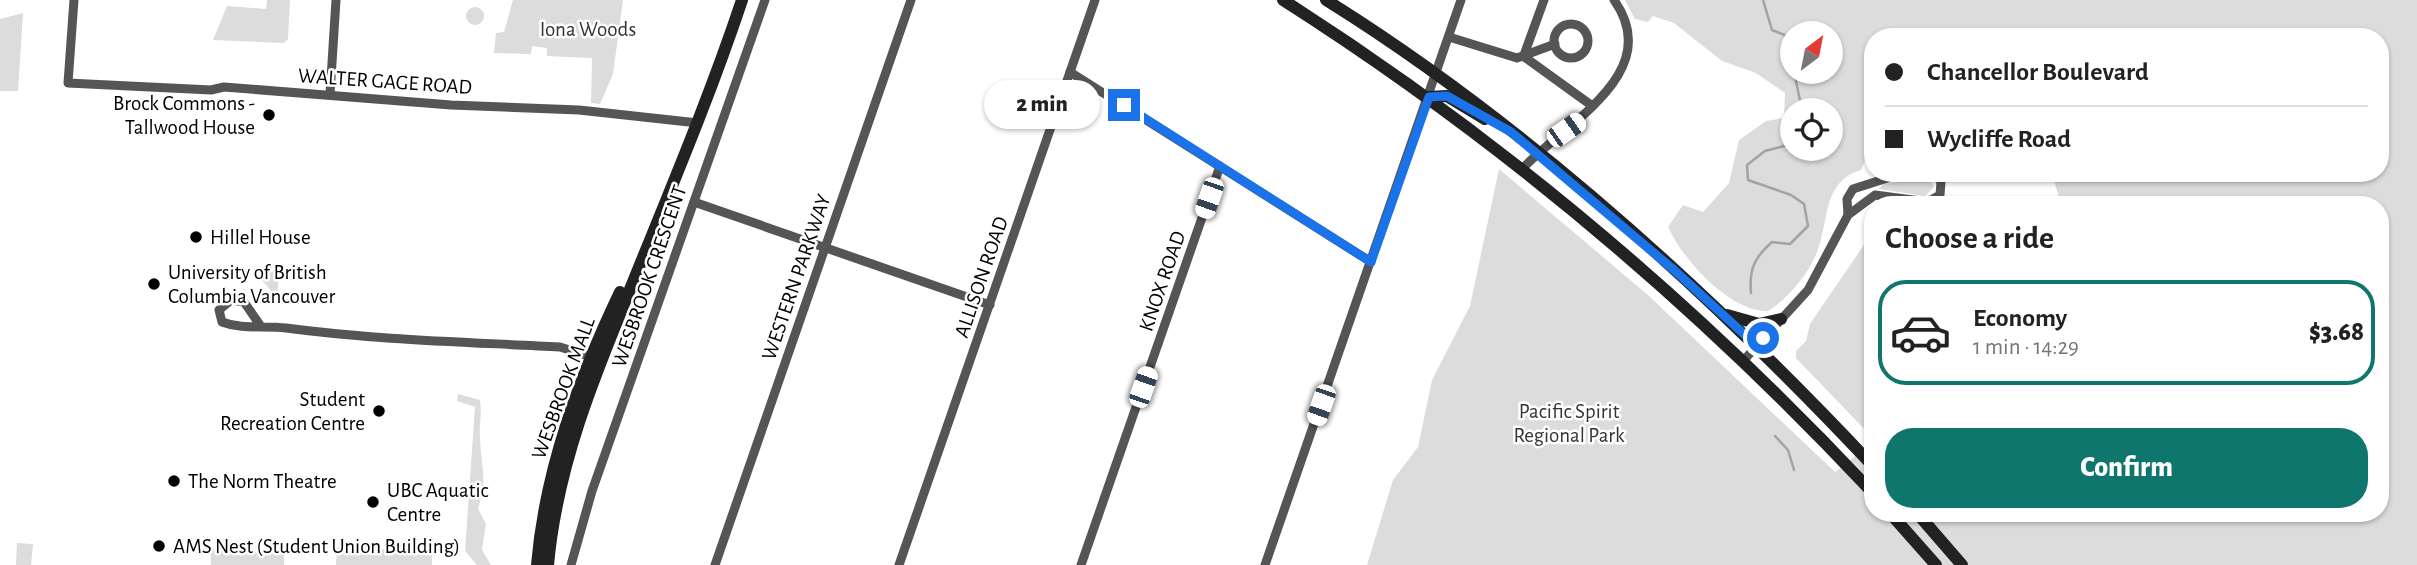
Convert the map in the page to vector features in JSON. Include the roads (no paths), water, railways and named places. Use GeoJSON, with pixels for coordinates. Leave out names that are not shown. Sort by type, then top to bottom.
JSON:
{"type":"FeatureCollection","features":[{"type":"Feature","properties":{"kind":"main road","name":"WESBROOK MALL"},"geometry":{"type":"LineString","coordinates":[[537,565],[541,525],[555,465],[634,262],[652,234],[698,123],[742,0]]}},
{"type":"Feature","properties":{"kind":"main road"},"geometry":{"type":"LineString","coordinates":[[1283,0],[1429,97],[1611,241],[1744,360],[1864,484]]}},
{"type":"Feature","properties":{"kind":"main road"},"geometry":{"type":"LineString","coordinates":[[1326,0],[1437,74],[1537,154],[1723,313],[1864,457]]}},
{"type":"Feature","properties":{"kind":"main road"},"geometry":{"type":"LineString","coordinates":[[1429,97],[1447,96],[1511,132]]}},
{"type":"Feature","properties":{"kind":"main road"},"geometry":{"type":"LineString","coordinates":[[1723,313],[1759,324],[1781,319]]}},
{"type":"Feature","properties":{"kind":"main road","name":"WESBROOK MALL"},"geometry":{"type":"LineString","coordinates":[[548,565],[559,489],[596,358]]}},
{"type":"Feature","properties":{"kind":"main road"},"geometry":{"type":"LineString","coordinates":[[1899,522],[1936,565]]}},
{"type":"Feature","properties":{"kind":"main road"},"geometry":{"type":"LineString","coordinates":[[1925,522],[1962,565]]}},
{"type":"Feature","properties":{"kind":"street","name":"WALTER GAGE ROAD"},"geometry":{"type":"LineString","coordinates":[[74,0],[68,83],[330,94],[451,105],[488,104],[579,110],[698,123]]}},
{"type":"Feature","properties":{"kind":"street"},"geometry":{"type":"LineString","coordinates":[[330,94],[336,0]]}},
{"type":"Feature","properties":{"kind":"street","name":"WESBROOK CRESCENT"},"geometry":{"type":"LineString","coordinates":[[571,565],[592,491],[765,0]]}},
{"type":"Feature","properties":{"kind":"street","name":"WESTERN PARKWAY"},"geometry":{"type":"LineString","coordinates":[[715,565],[911,0]]}},
{"type":"Feature","properties":{"kind":"street","name":"ALLISON ROAD"},"geometry":{"type":"LineString","coordinates":[[899,565],[1095,0]]}},
{"type":"Feature","properties":{"kind":"street"},"geometry":{"type":"LineString","coordinates":[[1265,565],[1461,0]]}},
{"type":"Feature","properties":{"kind":"street"},"geometry":{"type":"LineString","coordinates":[[1523,57],[1544,0]]}},
{"type":"Feature","properties":{"kind":"street"},"geometry":{"type":"LineString","coordinates":[[1522,169],[1584,117],[1628,61],[1631,38],[1626,16],[1614,0]]}},
{"type":"Feature","properties":{"kind":"street"},"geometry":{"type":"LineString","coordinates":[[1449,37],[1517,58],[1555,44]]}},
{"type":"Feature","properties":{"kind":"street"},"geometry":{"type":"LineString","coordinates":[[1523,57],[1591,105]]}},
{"type":"Feature","properties":{"kind":"street"},"geometry":{"type":"LineString","coordinates":[[1070,72],[1371,262]]}},
{"type":"Feature","properties":{"kind":"street","name":"KNOX ROAD"},"geometry":{"type":"LineString","coordinates":[[1081,565],[1220,166]]}},
{"type":"Feature","properties":{"kind":"street"},"geometry":{"type":"LineString","coordinates":[[1848,215],[1847,199],[1853,189],[1870,182],[1875,195],[1883,196]]}},
{"type":"Feature","properties":{"kind":"street"},"geometry":{"type":"LineString","coordinates":[[694,202],[990,305]]}},
{"type":"Feature","properties":{"kind":"street"},"geometry":{"type":"LineString","coordinates":[[1744,360],[1808,290],[1848,215],[1864,203]]}},
{"type":"Feature","properties":{"kind":"street"},"geometry":{"type":"LineString","coordinates":[[260,326],[330,334],[560,346],[596,358]]}},
{"type":"Feature","properties":{"kind":"waterway"},"geometry":{"type":"LineString","coordinates":[[1763,0],[1772,30],[1780,33]]}},
{"type":"Feature","properties":{"kind":"waterway"},"geometry":{"type":"LineString","coordinates":[[1797,84],[1799,98]]}},
{"type":"Feature","properties":{"kind":"waterway"},"geometry":{"type":"LineString","coordinates":[[1751,293],[1752,271],[1761,253],[1772,242],[1790,244],[1808,226],[1804,204],[1791,195],[1748,180],[1747,165],[1765,151],[1780,147]]}},
{"type":"Feature","properties":{"kind":"waterway"},"geometry":{"type":"LineString","coordinates":[[1775,436],[1788,450],[1794,470]]}},
{"type":"Feature","properties":{"kind":"place","name":"Brock Commons - Tallwood House"},"geometry":{"type":"Point","coordinates":[269,115]}},
{"type":"Feature","properties":{"kind":"place","name":"Hillel House"},"geometry":{"type":"Point","coordinates":[196,237]}},
{"type":"Feature","properties":{"kind":"place","name":"University of British Columbia Vancouver"},"geometry":{"type":"Point","coordinates":[154,284]}},
{"type":"Feature","properties":{"kind":"place","name":"Student Recreation Centre"},"geometry":{"type":"Point","coordinates":[379,411]}},
{"type":"Feature","properties":{"kind":"place","name":"The Norm Theatre"},"geometry":{"type":"Point","coordinates":[174,481]}},
{"type":"Feature","properties":{"kind":"place","name":"UBC Aquatic Centre"},"geometry":{"type":"Point","coordinates":[373,502]}},
{"type":"Feature","properties":{"kind":"place","name":"AMS Nest (Student Union Building)"},"geometry":{"type":"Point","coordinates":[159,546]}},
{"type":"Feature","properties":{"kind":"park label","name":"Iona Woods"},"geometry":{"type":"Point","coordinates":[588,29]}},
{"type":"Feature","properties":{"kind":"park label","name":"Pacific Spirit Regional Park"},"geometry":{"type":"Point","coordinates":[1569,423]}}]}
